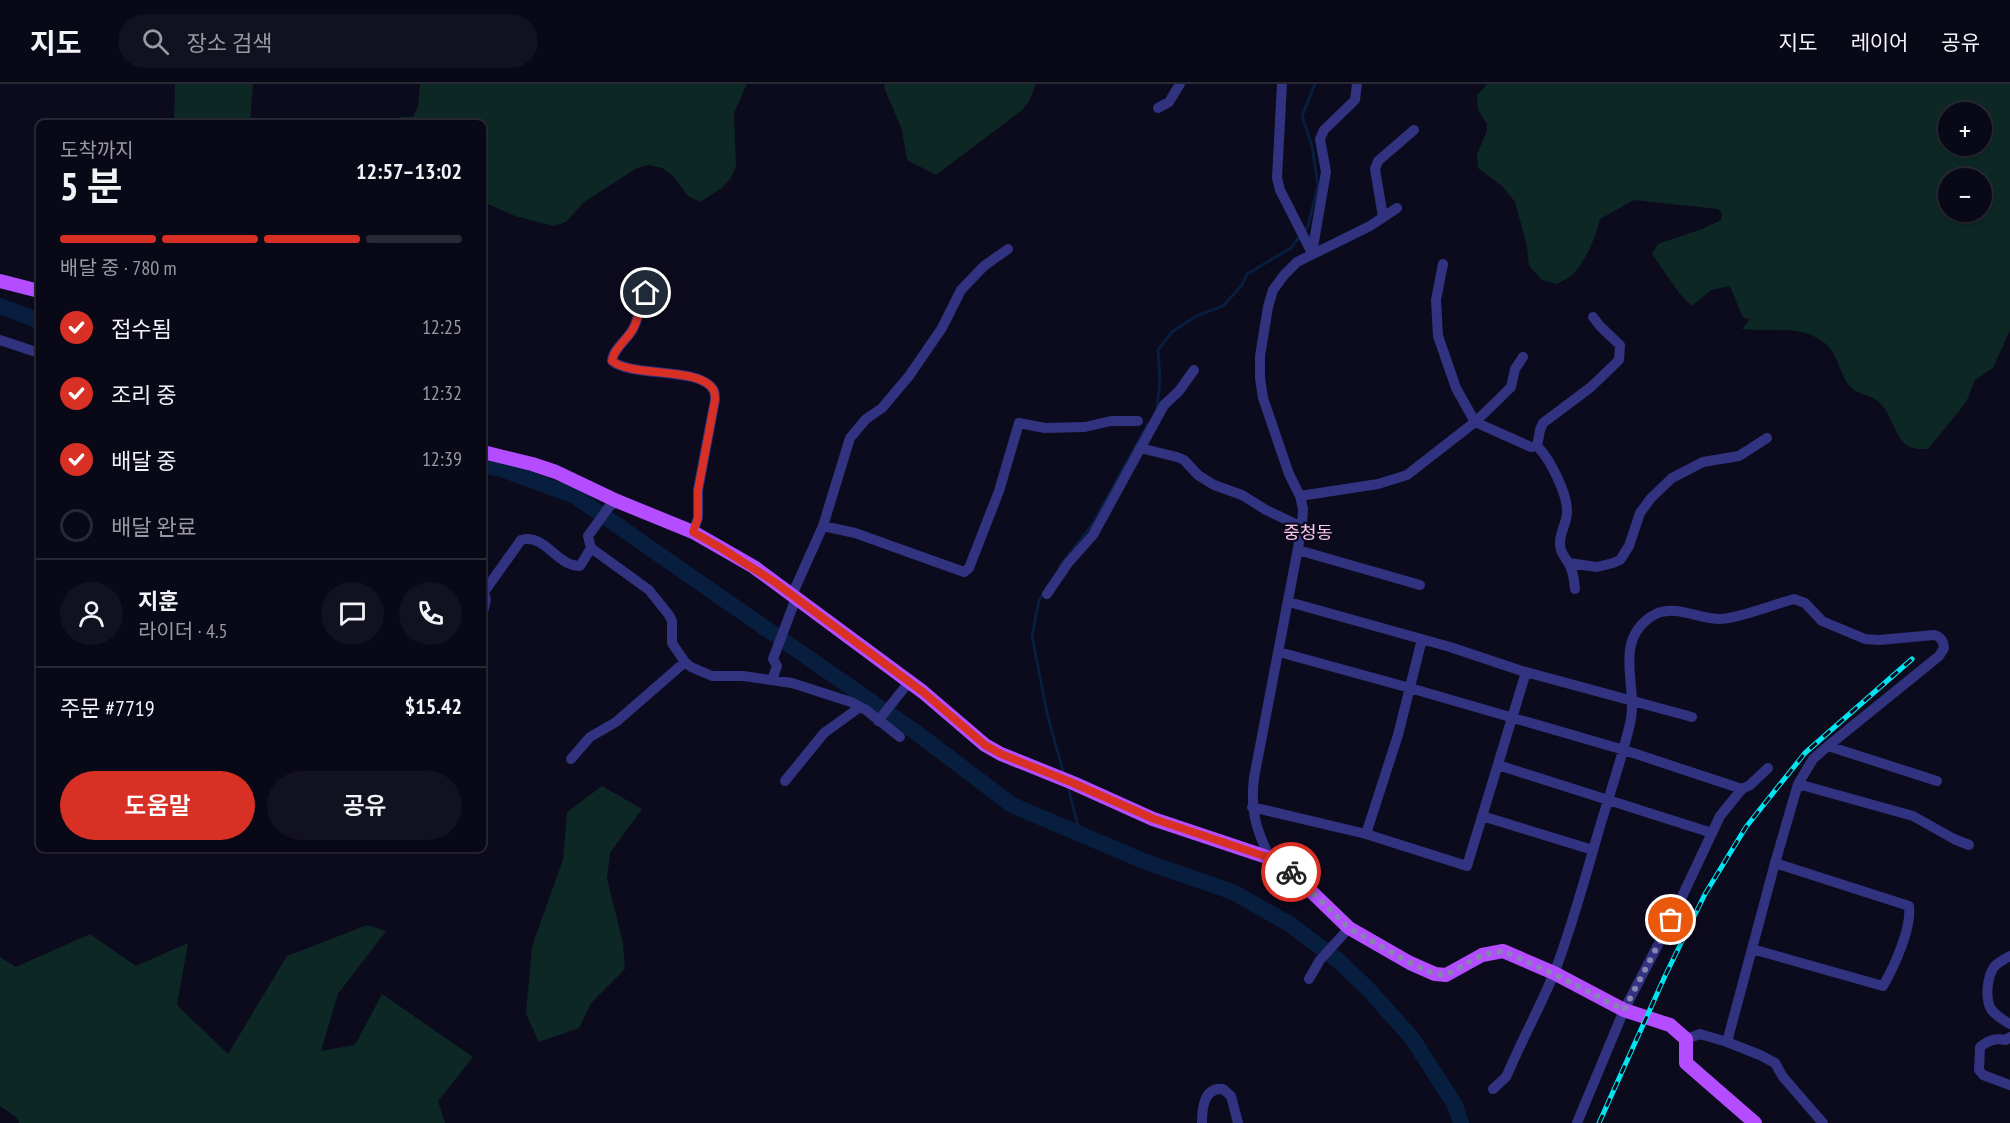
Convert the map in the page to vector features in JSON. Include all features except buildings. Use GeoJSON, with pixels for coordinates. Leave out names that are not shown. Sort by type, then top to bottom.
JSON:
{"type":"FeatureCollection","features":[{"type":"Feature","properties":{"kind":"main road"},"geometry":{"type":"LineString","coordinates":[[0,281],[36,290]]}},
{"type":"Feature","properties":{"kind":"main road"},"geometry":{"type":"LineString","coordinates":[[486,453],[546,469],[613,504],[693,532],[754,567],[909,682],[985,745],[1001,754],[1154,819],[1270,858],[1292,873],[1349,928],[1410,963],[1435,974],[1446,975],[1482,955],[1503,951],[1624,1010],[1672,1027],[1686,1039],[1686,1064],[1752,1122]]}},
{"type":"Feature","properties":{"kind":"street"},"geometry":{"type":"LineString","coordinates":[[1158,108],[1169,102],[1180,84]]}},
{"type":"Feature","properties":{"kind":"street"},"geometry":{"type":"LineString","coordinates":[[1282,84],[1277,178],[1280,190],[1312,253]]}},
{"type":"Feature","properties":{"kind":"street"},"geometry":{"type":"LineString","coordinates":[[1312,253],[1326,172],[1320,139],[1324,130],[1355,100],[1357,84]]}},
{"type":"Feature","properties":{"kind":"street"},"geometry":{"type":"LineString","coordinates":[[1383,217],[1375,169],[1378,161],[1414,130]]}},
{"type":"Feature","properties":{"kind":"street"},"geometry":{"type":"LineString","coordinates":[[1270,858],[1259,836],[1252,807],[1254,778],[1298,550],[1303,509],[1268,416],[1260,378],[1260,356],[1268,307],[1274,290],[1297,262],[1370,226],[1397,208]]}},
{"type":"Feature","properties":{"kind":"street"},"geometry":{"type":"LineString","coordinates":[[772,680],[777,666],[773,659],[794,597],[823,526],[850,438],[866,419],[882,408],[909,376],[942,328],[961,290],[984,266],[1008,249]]}},
{"type":"Feature","properties":{"kind":"street"},"geometry":{"type":"LineString","coordinates":[[1443,264],[1436,300],[1438,336],[1456,388],[1475,422],[1531,447],[1537,446]]}},
{"type":"Feature","properties":{"kind":"street"},"geometry":{"type":"LineString","coordinates":[[646,293],[640,303],[634,328],[616,351],[612,361],[616,365],[640,370],[694,378],[704,382],[714,391],[715,400],[698,490],[698,518],[693,532]]}},
{"type":"Feature","properties":{"kind":"street"},"geometry":{"type":"LineString","coordinates":[[1537,446],[1543,423],[1591,387],[1619,360],[1620,345],[1593,317]]}},
{"type":"Feature","properties":{"kind":"street"},"geometry":{"type":"LineString","coordinates":[[0,340],[36,352]]}},
{"type":"Feature","properties":{"kind":"street"},"geometry":{"type":"LineString","coordinates":[[1300,496],[1378,484],[1407,475],[1475,422],[1510,387],[1515,369],[1523,357]]}},
{"type":"Feature","properties":{"kind":"street"},"geometry":{"type":"LineString","coordinates":[[1047,594],[1068,563],[1093,535],[1164,405],[1179,391],[1194,370]]}},
{"type":"Feature","properties":{"kind":"street"},"geometry":{"type":"LineString","coordinates":[[823,526],[855,533],[964,572],[969,568],[986,528],[1019,423],[1037,427],[1085,427],[1111,422],[1138,421]]}},
{"type":"Feature","properties":{"kind":"street"},"geometry":{"type":"LineString","coordinates":[[1569,563],[1597,567],[1620,560],[1629,546],[1640,513],[1664,485],[1692,466],[1739,456],[1767,438]]}},
{"type":"Feature","properties":{"kind":"street"},"geometry":{"type":"LineString","coordinates":[[1537,446],[1555,470],[1566,505],[1567,512],[1560,543],[1561,551],[1574,576],[1575,590]]}},
{"type":"Feature","properties":{"kind":"street"},"geometry":{"type":"LineString","coordinates":[[1140,448],[1177,456],[1198,475],[1214,485],[1242,495],[1266,510],[1302,526]]}},
{"type":"Feature","properties":{"kind":"street"},"geometry":{"type":"LineString","coordinates":[[613,504],[588,536],[591,548],[649,590],[669,615],[672,621],[672,643],[685,662],[699,672],[792,684],[860,707],[900,737]]}},
{"type":"Feature","properties":{"kind":"street"},"geometry":{"type":"LineString","coordinates":[[486,589],[521,540],[529,538],[536,540],[574,566],[579,566],[591,548]]}},
{"type":"Feature","properties":{"kind":"street"},"geometry":{"type":"LineString","coordinates":[[1298,550],[1420,585]]}},
{"type":"Feature","properties":{"kind":"street"},"geometry":{"type":"LineString","coordinates":[[1493,1089],[1506,1077],[1554,974],[1568,934],[1632,718],[1633,702],[1629,666],[1632,639],[1647,620],[1655,614],[1679,610],[1721,619],[1800,599],[1822,621],[1865,639],[1879,640],[1934,634],[1940,636],[1944,642],[1944,648],[1939,656],[1813,759],[1798,784],[1727,1042]]}},
{"type":"Feature","properties":{"kind":"street"},"geometry":{"type":"LineString","coordinates":[[1288,602],[1422,639],[1526,672],[1692,717]]}},
{"type":"Feature","properties":{"kind":"street"},"geometry":{"type":"LineString","coordinates":[[1366,834],[1398,735],[1422,639]]}},
{"type":"Feature","properties":{"kind":"street"},"geometry":{"type":"LineString","coordinates":[[1279,652],[1624,750],[1742,789]]}},
{"type":"Feature","properties":{"kind":"street"},"geometry":{"type":"LineString","coordinates":[[571,759],[590,737],[616,722],[685,662]]}},
{"type":"Feature","properties":{"kind":"street"},"geometry":{"type":"LineString","coordinates":[[1252,807],[1366,834],[1467,866],[1526,672]]}},
{"type":"Feature","properties":{"kind":"street"},"geometry":{"type":"LineString","coordinates":[[879,720],[909,682]]}},
{"type":"Feature","properties":{"kind":"street"},"geometry":{"type":"LineString","coordinates":[[785,782],[824,734],[860,707]]}},
{"type":"Feature","properties":{"kind":"street"},"geometry":{"type":"LineString","coordinates":[[1828,746],[1937,782]]}},
{"type":"Feature","properties":{"kind":"street"},"geometry":{"type":"LineString","coordinates":[[1498,765],[1712,833]]}},
{"type":"Feature","properties":{"kind":"street"},"geometry":{"type":"LineString","coordinates":[[1577,1123],[1624,1010],[1671,920],[1720,816],[1742,789],[1750,785],[1768,768]]}},
{"type":"Feature","properties":{"kind":"street"},"geometry":{"type":"LineString","coordinates":[[1798,784],[1913,816],[1969,845]]}},
{"type":"Feature","properties":{"kind":"street"},"geometry":{"type":"LineString","coordinates":[[1482,816],[1593,850]]}},
{"type":"Feature","properties":{"kind":"street"},"geometry":{"type":"LineString","coordinates":[[1752,949],[1883,986],[1895,964],[1910,915],[1909,906],[1775,863]]}},
{"type":"Feature","properties":{"kind":"street"},"geometry":{"type":"LineString","coordinates":[[1309,979],[1320,960],[1349,928]]}},
{"type":"Feature","properties":{"kind":"street"},"geometry":{"type":"LineString","coordinates":[[2010,956],[1994,968],[1989,980],[1988,993],[1990,1007],[1996,1015],[2010,1024]]}},
{"type":"Feature","properties":{"kind":"street"},"geometry":{"type":"LineString","coordinates":[[1686,1039],[1700,1034],[1727,1042],[1775,1063],[1783,1077],[1823,1123]]}},
{"type":"Feature","properties":{"kind":"street"},"geometry":{"type":"LineString","coordinates":[[2010,1037],[2006,1040],[1997,1038],[1988,1041],[1980,1047],[1979,1070],[1983,1075],[2010,1085]]}},
{"type":"Feature","properties":{"kind":"street"},"geometry":{"type":"LineString","coordinates":[[1202,1123],[1206,1096],[1217,1088],[1223,1089],[1230,1096],[1238,1123]]}},
{"type":"Feature","properties":{"kind":"green space"},"geometry":{"type":"Polygon","coordinates":[[[175,84],[253,84],[250,120],[174,120],[175,84]]]}},
{"type":"Feature","properties":{"kind":"green space"},"geometry":{"type":"Polygon","coordinates":[[[420,84],[747,84],[734,113],[736,167],[731,178],[722,188],[700,202],[688,196],[673,176],[662,168],[649,165],[637,168],[584,202],[566,222],[553,226],[515,216],[486,203],[486,120],[397,120],[400,117],[413,117],[418,106],[420,84]]]}},
{"type":"Feature","properties":{"kind":"green space"},"geometry":{"type":"Polygon","coordinates":[[[885,84],[1036,84],[1029,101],[1021,111],[936,175],[907,160],[902,130],[884,87],[885,84]]]}},
{"type":"Feature","properties":{"kind":"green space"},"geometry":{"type":"Polygon","coordinates":[[[1487,84],[2010,84],[2010,330],[1993,368],[1975,380],[1967,400],[1928,449],[1908,446],[1897,434],[1879,402],[1855,391],[1848,384],[1834,354],[1825,343],[1810,335],[1791,330],[1742,329],[1750,319],[1743,318],[1730,286],[1711,290],[1692,306],[1679,293],[1652,254],[1658,244],[1721,220],[1722,213],[1718,209],[1634,200],[1600,219],[1590,248],[1571,275],[1557,284],[1542,280],[1529,266],[1527,246],[1515,202],[1503,187],[1478,168],[1477,154],[1487,131],[1487,124],[1478,110],[1477,95],[1487,84]]]}},
{"type":"Feature","properties":{"kind":"green space"},"geometry":{"type":"Polygon","coordinates":[[[602,786],[642,809],[610,853],[607,879],[623,943],[625,969],[591,1003],[579,1028],[539,1042],[526,1014],[532,946],[563,860],[567,812],[602,786]]]}},
{"type":"Feature","properties":{"kind":"green space"},"geometry":{"type":"Polygon","coordinates":[[[367,925],[386,931],[338,994],[321,1051],[355,1045],[382,994],[473,1057],[438,1101],[445,1123],[19,1123],[16,1117],[0,1106],[0,957],[16,967],[90,934],[136,966],[188,943],[177,1005],[228,1054],[287,956],[367,925]]]}},
{"type":"Feature","properties":{"kind":"waterway"},"geometry":{"type":"LineString","coordinates":[[1304,231],[1308,226],[1318,185],[1312,146],[1302,116],[1315,84]]}},
{"type":"Feature","properties":{"kind":"waterway"},"geometry":{"type":"LineString","coordinates":[[1157,408],[1160,381],[1158,350],[1172,332],[1196,316],[1223,306],[1242,285],[1247,274],[1291,248],[1300,236]]}},
{"type":"Feature","properties":{"kind":"waterway"},"geometry":{"type":"LineString","coordinates":[[0,306],[36,320]]}},
{"type":"Feature","properties":{"kind":"waterway"},"geometry":{"type":"LineString","coordinates":[[1060,566],[1092,525],[1148,424]]}},
{"type":"Feature","properties":{"kind":"waterway"},"geometry":{"type":"LineString","coordinates":[[486,466],[575,496],[918,734],[1012,805],[1146,862],[1233,892],[1291,925],[1339,961],[1412,1038],[1455,1105],[1461,1123]]}},
{"type":"Feature","properties":{"kind":"waterway"},"geometry":{"type":"LineString","coordinates":[[1044,592],[1039,600],[1032,636],[1047,713],[1064,775]]}},
{"type":"Feature","properties":{"kind":"waterway"},"geometry":{"type":"LineString","coordinates":[[1068,787],[1080,834]]}},
{"type":"Feature","properties":{"kind":"railway"},"geometry":{"type":"LineString","coordinates":[[1599,1123],[1665,976],[1705,894],[1746,827],[1805,753],[1912,659]]}},
{"type":"Feature","properties":{"kind":"way so far"},"geometry":{"type":"LineString","coordinates":[[1291,872],[1349,928],[1425,970],[1446,975],[1482,955],[1503,951],[1624,1010],[1671,920]]}},
{"type":"Feature","properties":{"kind":"district","name":"중청동"},"geometry":{"type":"Point","coordinates":[1308,533]}},
{"type":"Feature","properties":{"kind":"route"},"geometry":{"type":"LineString","coordinates":[[646,293],[640,303],[634,328],[612,356],[612,361],[616,365],[640,370],[694,378],[704,382],[714,391],[715,400],[697,497],[698,518],[693,532],[754,567],[923,692],[985,745],[1001,754],[1154,819],[1270,858],[1291,872]]}}]}
